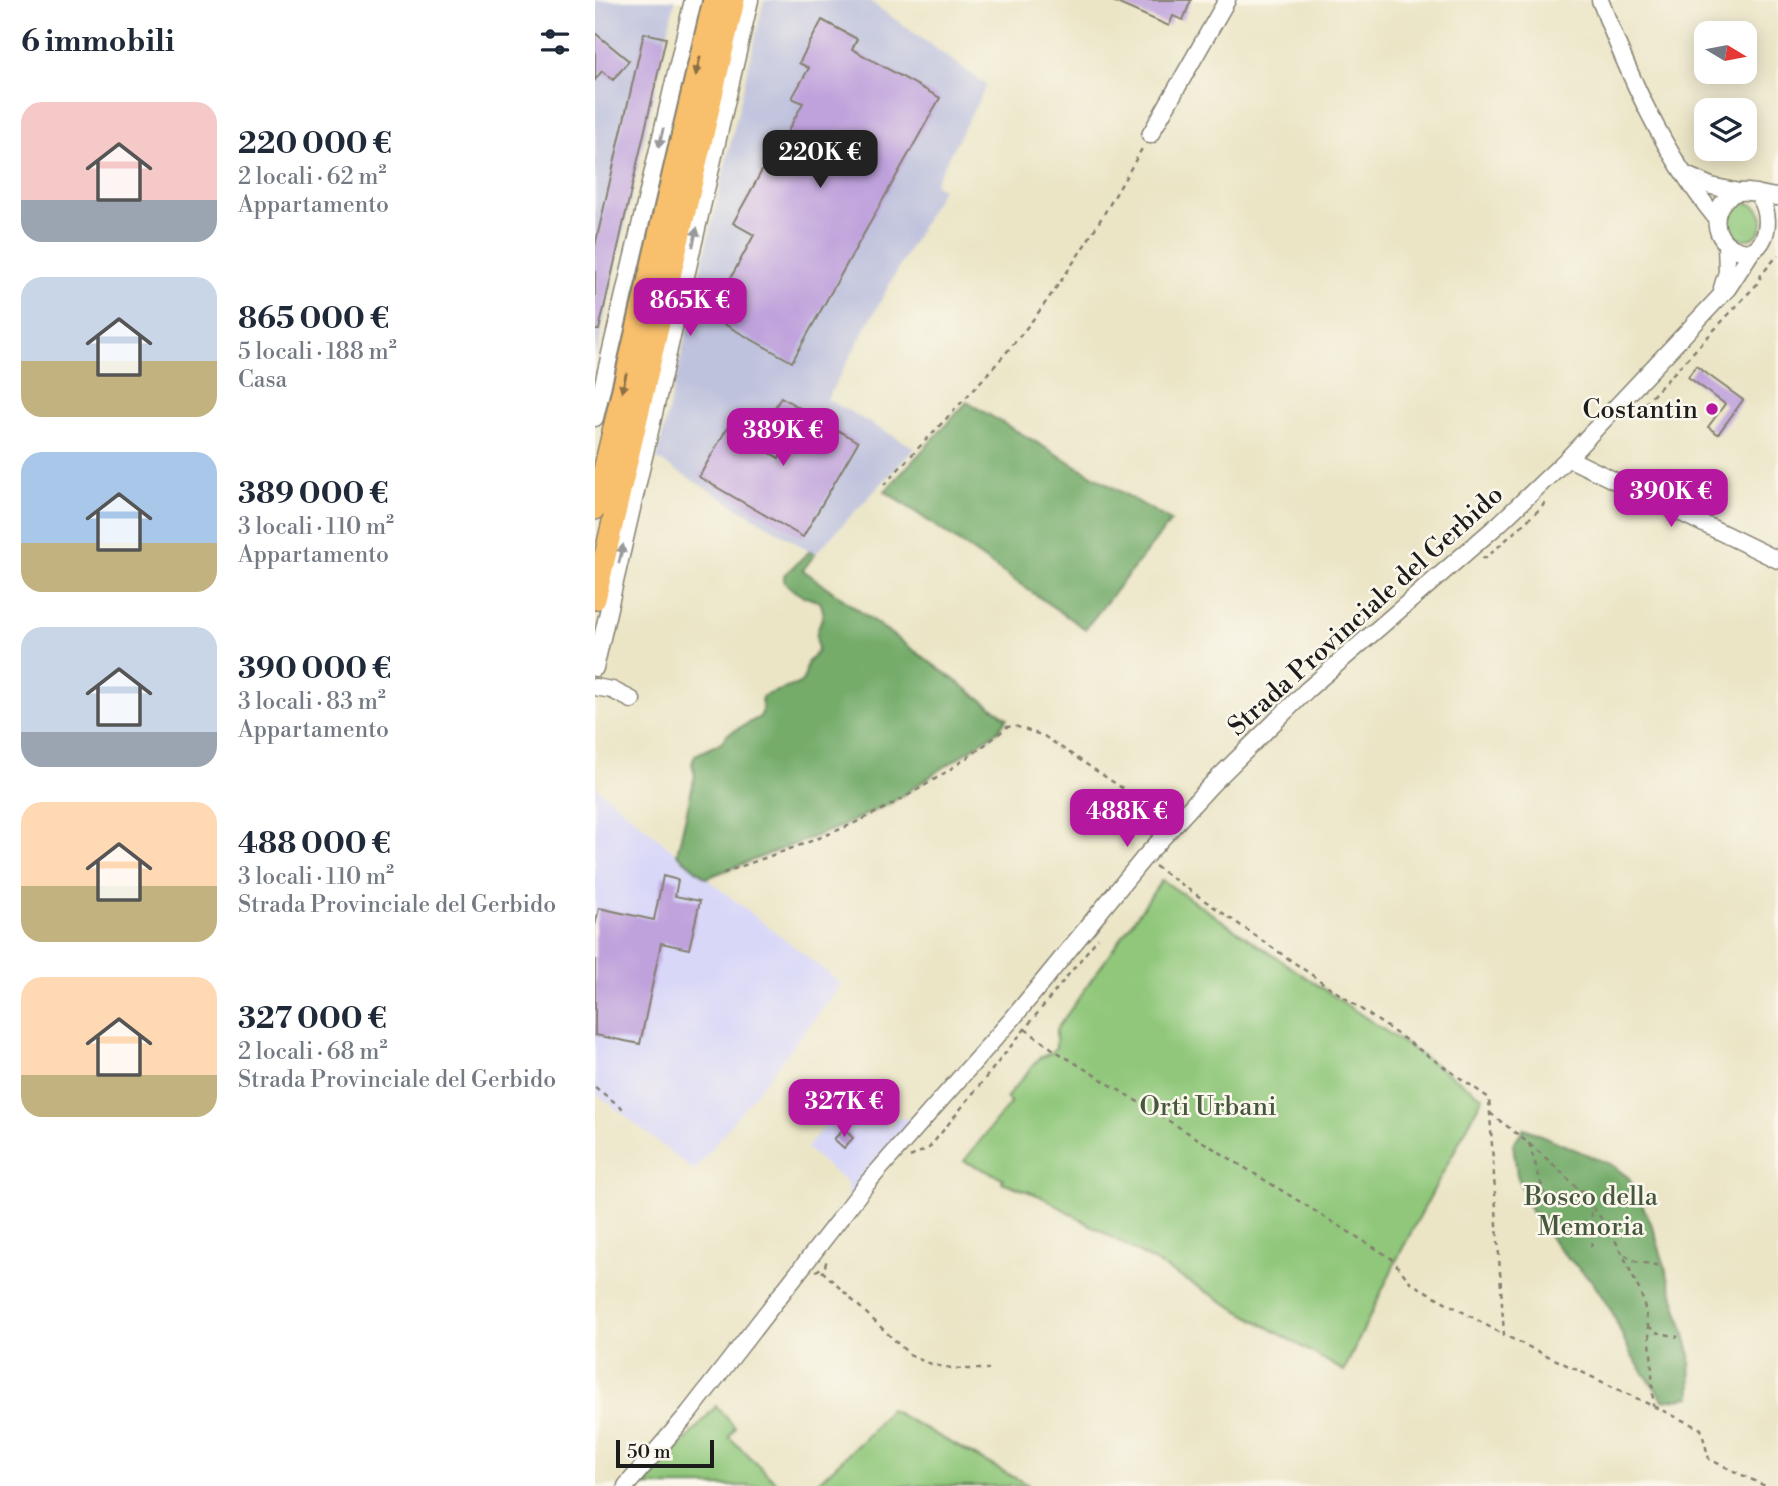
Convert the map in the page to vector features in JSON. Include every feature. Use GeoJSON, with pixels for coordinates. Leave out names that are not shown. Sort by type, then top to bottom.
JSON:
{"type":"FeatureCollection","features":[{"type":"Feature","properties":{"kind":"main road"},"geometry":{"type":"LineString","coordinates":[[595,509],[714,0]]}},
{"type":"Feature","properties":{"kind":"main road"},"geometry":{"type":"LineString","coordinates":[[595,598],[734,0]]}},
{"type":"Feature","properties":{"kind":"street"},"geometry":{"type":"LineString","coordinates":[[595,418],[693,0]]}},
{"type":"Feature","properties":{"kind":"street"},"geometry":{"type":"LineString","coordinates":[[595,668],[750,0]]}},
{"type":"Feature","properties":{"kind":"street"},"geometry":{"type":"LineString","coordinates":[[1150,135],[1227,0]]}},
{"type":"Feature","properties":{"kind":"street"},"geometry":{"type":"LineString","coordinates":[[1600,0],[1643,104],[1674,161],[1716,218],[1720,236],[1726,244],[1734,249],[1752,251]]}},
{"type":"Feature","properties":{"kind":"street"},"geometry":{"type":"LineString","coordinates":[[1684,174],[1711,186],[1778,197]]}},
{"type":"Feature","properties":{"kind":"street"},"geometry":{"type":"LineString","coordinates":[[1716,218],[1723,202],[1739,192]]}},
{"type":"Feature","properties":{"kind":"street","name":"Strada Provinciale del Gerbido"},"geometry":{"type":"LineString","coordinates":[[626,1486],[815,1267],[869,1181],[1013,1018],[1174,825],[1289,706],[1500,523],[1568,458],[1728,288],[1752,251],[1768,241],[1777,223],[1771,206],[1757,194]]}},
{"type":"Feature","properties":{"kind":"street"},"geometry":{"type":"LineString","coordinates":[[1719,297],[1727,272],[1726,244]]}},
{"type":"Feature","properties":{"kind":"street"},"geometry":{"type":"LineString","coordinates":[[1568,458],[1778,559]]}},
{"type":"Feature","properties":{"kind":"street"},"geometry":{"type":"LineString","coordinates":[[595,687],[612,690],[632,700]]}},
{"type":"Feature","properties":{"kind":"path"},"geometry":{"type":"LineString","coordinates":[[884,485],[987,373],[1046,302],[1102,217],[1150,135]]}},
{"type":"Feature","properties":{"kind":"path"},"geometry":{"type":"LineString","coordinates":[[1625,418],[1640,409],[1659,389],[1759,282],[1761,275],[1778,255]]}},
{"type":"Feature","properties":{"kind":"path"},"geometry":{"type":"LineString","coordinates":[[1477,557],[1486,558],[1542,508],[1549,492]]}},
{"type":"Feature","properties":{"kind":"path"},"geometry":{"type":"LineString","coordinates":[[723,873],[843,828],[890,805],[942,773],[1007,727],[1015,726],[1044,736],[1161,813],[1174,825]]}},
{"type":"Feature","properties":{"kind":"path"},"geometry":{"type":"LineString","coordinates":[[1153,864],[1489,1098],[1504,1335]]}},
{"type":"Feature","properties":{"kind":"path"},"geometry":{"type":"LineString","coordinates":[[905,1158],[929,1148],[1097,941],[1099,934]]}},
{"type":"Feature","properties":{"kind":"path"},"geometry":{"type":"LineString","coordinates":[[1025,1029],[1039,1041],[1391,1258],[1411,1283],[1504,1335],[1701,1429],[1709,1459],[1765,1486]]}},
{"type":"Feature","properties":{"kind":"path"},"geometry":{"type":"LineString","coordinates":[[595,1087],[626,1111]]}},
{"type":"Feature","properties":{"kind":"path"},"geometry":{"type":"LineString","coordinates":[[1490,1113],[1549,1159],[1590,1202],[1622,1254],[1644,1302],[1652,1350],[1653,1406]]}},
{"type":"Feature","properties":{"kind":"path"},"geometry":{"type":"LineString","coordinates":[[1529,1143],[1544,1193]]}},
{"type":"Feature","properties":{"kind":"path"},"geometry":{"type":"LineString","coordinates":[[1577,1189],[1593,1195],[1617,1198]]}},
{"type":"Feature","properties":{"kind":"path"},"geometry":{"type":"LineString","coordinates":[[1590,1202],[1593,1216],[1591,1249]]}},
{"type":"Feature","properties":{"kind":"path"},"geometry":{"type":"LineString","coordinates":[[829,1254],[815,1267],[909,1354],[924,1363],[949,1369],[989,1369]]}},
{"type":"Feature","properties":{"kind":"path"},"geometry":{"type":"LineString","coordinates":[[1622,1254],[1635,1261],[1660,1266]]}},
{"type":"Feature","properties":{"kind":"path"},"geometry":{"type":"LineString","coordinates":[[1648,1326],[1656,1332],[1678,1337]]}},
{"type":"Feature","properties":{"kind":"shaded area"},"geometry":{"type":"Polygon","coordinates":[[[595,0],[675,0],[595,361],[595,0]]]}},
{"type":"Feature","properties":{"kind":"shaded area"},"geometry":{"type":"Polygon","coordinates":[[[764,0],[868,0],[987,85],[934,184],[942,189],[827,399],[915,448],[815,554],[657,459],[764,0]]]}},
{"type":"Feature","properties":{"kind":"shaded area"},"geometry":{"type":"Polygon","coordinates":[[[595,786],[706,878],[842,984],[694,1171],[595,1092],[595,786]]]}},
{"type":"Feature","properties":{"kind":"shaded area"},"geometry":{"type":"Polygon","coordinates":[[[853,1093],[889,1126],[896,1118],[907,1119],[923,1111],[848,1197],[848,1184],[806,1148],[853,1093]]]}},
{"type":"Feature","properties":{"kind":"green space"},"geometry":{"type":"Polygon","coordinates":[[[1745,203],[1758,208],[1763,221],[1758,234],[1745,239],[1732,234],[1727,221],[1732,208],[1745,203]]]}},
{"type":"Feature","properties":{"kind":"green space"},"geometry":{"type":"Polygon","coordinates":[[[967,402],[1171,521],[1085,629],[885,491],[967,402]]]}},
{"type":"Feature","properties":{"kind":"green space"},"geometry":{"type":"Polygon","coordinates":[[[810,551],[815,554],[803,570],[1007,718],[998,731],[891,803],[842,826],[706,878],[677,854],[695,775],[692,763],[695,755],[721,743],[728,734],[760,717],[763,696],[801,683],[807,663],[818,651],[817,634],[823,610],[820,602],[792,589],[784,581],[784,575],[810,551]]]}},
{"type":"Feature","properties":{"kind":"green space","name":"Orti Urbani"},"geometry":{"type":"Polygon","coordinates":[[[1162,880],[1483,1097],[1396,1261],[1344,1371],[1040,1196],[1002,1182],[1003,1178],[964,1161],[1011,1102],[1006,1098],[1039,1058],[1051,1053],[1056,1047],[1056,1030],[1162,880]]]}},
{"type":"Feature","properties":{"kind":"green space","name":"Bosco della Memoria"},"geometry":{"type":"Polygon","coordinates":[[[1524,1128],[1612,1165],[1629,1178],[1653,1227],[1675,1300],[1690,1353],[1691,1397],[1664,1401],[1631,1355],[1612,1312],[1592,1281],[1561,1251],[1531,1211],[1517,1175],[1513,1144],[1524,1128]]]}},
{"type":"Feature","properties":{"kind":"green space"},"geometry":{"type":"Polygon","coordinates":[[[716,1406],[735,1427],[729,1437],[780,1486],[645,1486],[716,1406]]]}},
{"type":"Feature","properties":{"kind":"green space"},"geometry":{"type":"Polygon","coordinates":[[[889,1409],[1030,1486],[814,1486],[870,1433],[889,1409]]]}},
{"type":"Feature","properties":{"kind":"building"},"geometry":{"type":"Polygon","coordinates":[[[1110,0],[1191,0],[1183,20],[1173,16],[1169,26],[1110,0]]]}},
{"type":"Feature","properties":{"kind":"building"},"geometry":{"type":"Polygon","coordinates":[[[822,20],[857,39],[852,49],[940,98],[792,362],[710,316],[754,235],[733,223],[780,138],[783,140],[803,103],[792,98],[809,68],[799,63],[822,20]]]}},
{"type":"Feature","properties":{"kind":"building"},"geometry":{"type":"Polygon","coordinates":[[[595,33],[629,61],[613,80],[602,71],[595,80],[595,33]]]}},
{"type":"Feature","properties":{"kind":"building"},"geometry":{"type":"Polygon","coordinates":[[[644,33],[666,38],[599,330],[595,330],[595,246],[644,33]]]}},
{"type":"Feature","properties":{"kind":"building"},"geometry":{"type":"Polygon","coordinates":[[[1696,366],[1743,400],[1718,434],[1708,427],[1725,404],[1688,377],[1696,366]]]}},
{"type":"Feature","properties":{"kind":"building"},"geometry":{"type":"Polygon","coordinates":[[[781,397],[858,442],[803,537],[699,477],[727,428],[779,458],[790,438],[766,424],[781,397]]]}},
{"type":"Feature","properties":{"kind":"building"},"geometry":{"type":"Polygon","coordinates":[[[663,876],[678,880],[675,896],[700,901],[689,949],[661,943],[640,1044],[595,1035],[595,926],[599,908],[654,920],[663,876]]]}},
{"type":"Feature","properties":{"kind":"building"},"geometry":{"type":"Polygon","coordinates":[[[844,1129],[853,1138],[844,1148],[834,1139],[844,1129]]]}},
{"type":"Feature","properties":{"kind":"place","name":"Costantin"},"geometry":{"type":"Point","coordinates":[1712,409]}}]}
